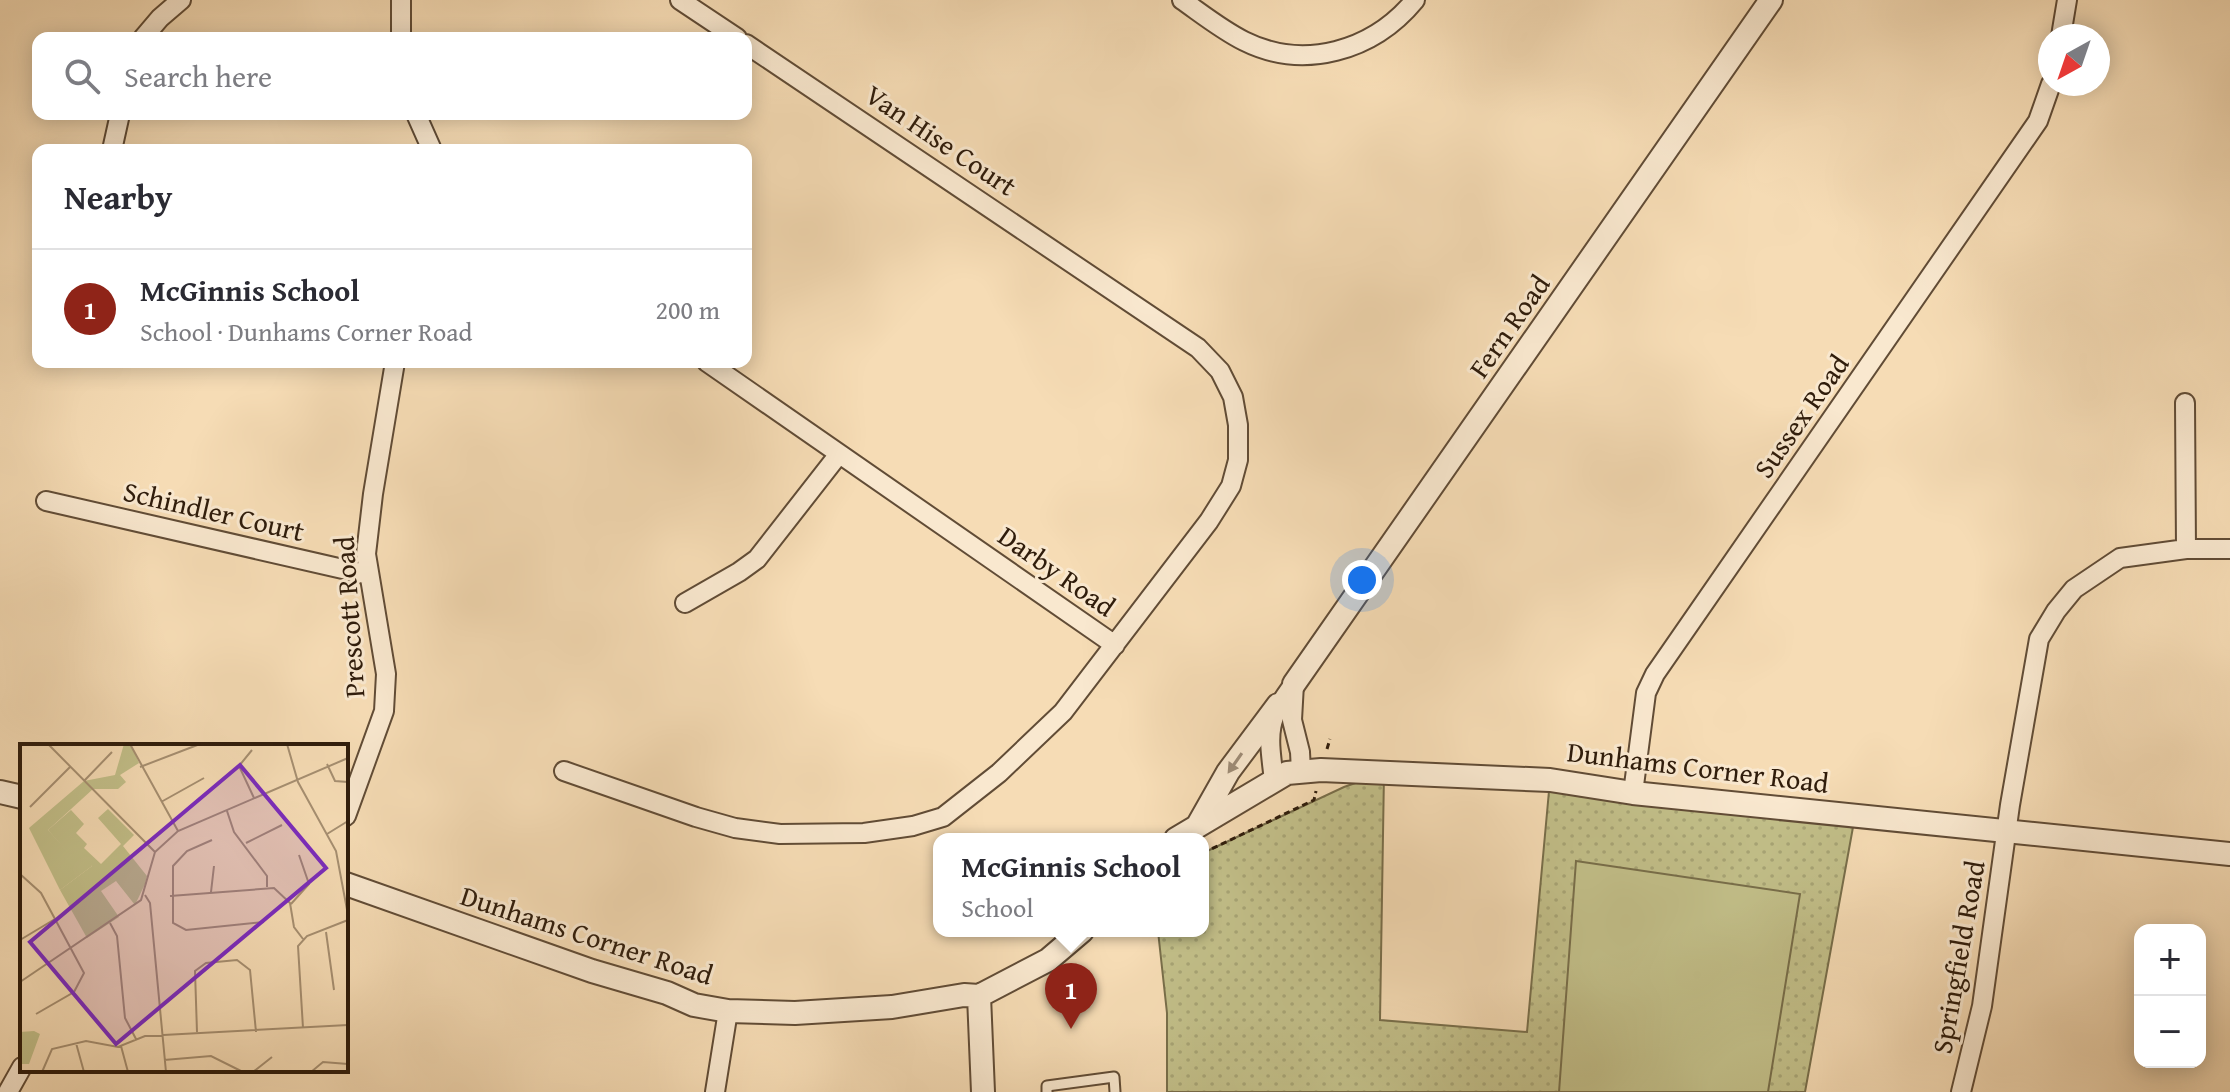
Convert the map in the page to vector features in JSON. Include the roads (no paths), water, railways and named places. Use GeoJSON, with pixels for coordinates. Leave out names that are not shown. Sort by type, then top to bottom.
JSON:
{"type":"FeatureCollection","features":[{"type":"Feature","properties":{"kind":"street"},"geometry":{"type":"LineString","coordinates":[[148,32],[181,0]]}},
{"type":"Feature","properties":{"kind":"street"},"geometry":{"type":"LineString","coordinates":[[401,0],[401,32]]}},
{"type":"Feature","properties":{"kind":"street"},"geometry":{"type":"LineString","coordinates":[[680,0],[728,32]]}},
{"type":"Feature","properties":{"kind":"street"},"geometry":{"type":"LineString","coordinates":[[1182,0],[1246,42],[1273,52],[1302,55],[1330,53],[1371,38],[1394,22],[1415,0]]}},
{"type":"Feature","properties":{"kind":"street","name":"Fern Road"},"geometry":{"type":"LineString","coordinates":[[1274,781],[1269,733],[1278,705],[1771,0]]}},
{"type":"Feature","properties":{"kind":"street"},"geometry":{"type":"LineString","coordinates":[[2063,24],[2067,0]]}},
{"type":"Feature","properties":{"kind":"street","name":"Van Hise Court"},"geometry":{"type":"LineString","coordinates":[[752,48],[1105,283]]}},
{"type":"Feature","properties":{"kind":"street","name":"Sussex Road"},"geometry":{"type":"LineString","coordinates":[[1633,793],[1646,693],[1655,674],[2038,121],[2047,96]]}},
{"type":"Feature","properties":{"kind":"street"},"geometry":{"type":"LineString","coordinates":[[113,144],[119,120]]}},
{"type":"Feature","properties":{"kind":"street"},"geometry":{"type":"LineString","coordinates":[[419,120],[429,144]]}},
{"type":"Feature","properties":{"kind":"street","name":"Darby Road"},"geometry":{"type":"LineString","coordinates":[[716,368],[1115,645],[1209,521],[1231,486],[1238,460],[1238,425],[1233,397],[1220,371],[1209,359],[1105,283]]}},
{"type":"Feature","properties":{"kind":"street","name":"Prescott Road"},"geometry":{"type":"LineString","coordinates":[[348,811],[384,711],[386,674],[366,554],[394,368]]}},
{"type":"Feature","properties":{"kind":"street"},"geometry":{"type":"LineString","coordinates":[[2185,403],[2186,549]]}},
{"type":"Feature","properties":{"kind":"street"},"geometry":{"type":"LineString","coordinates":[[685,603],[757,559],[839,454]]}},
{"type":"Feature","properties":{"kind":"street","name":"Schindler Court"},"geometry":{"type":"LineString","coordinates":[[46,501],[369,575]]}},
{"type":"Feature","properties":{"kind":"street","name":"Springfield Road"},"geometry":{"type":"LineString","coordinates":[[1961,1092],[1982,1006],[2039,639],[2074,589],[2120,558],[2186,549],[2230,549]]}},
{"type":"Feature","properties":{"kind":"street"},"geometry":{"type":"LineString","coordinates":[[564,771],[735,828],[780,834],[850,833],[913,826],[943,817],[999,773],[1063,712],[1115,645]]}},
{"type":"Feature","properties":{"kind":"street"},"geometry":{"type":"LineString","coordinates":[[1294,684],[1292,720],[1301,771]]}},
{"type":"Feature","properties":{"kind":"street"},"geometry":{"type":"LineString","coordinates":[[1198,825],[1228,772],[1278,705]]}},
{"type":"Feature","properties":{"kind":"street","name":"Dunhams Corner Road"},"geometry":{"type":"LineString","coordinates":[[1185,833],[1287,773],[1321,770],[1550,780],[1633,793],[2230,854]]}},
{"type":"Feature","properties":{"kind":"street"},"geometry":{"type":"LineString","coordinates":[[0,792],[20,797]]}},
{"type":"Feature","properties":{"kind":"street","name":"Dunhams Corner Road"},"geometry":{"type":"LineString","coordinates":[[348,885],[592,971],[667,993],[694,1005],[728,1011],[795,1013],[878,1008],[964,995],[979,996],[1048,960],[1075,937]]}},
{"type":"Feature","properties":{"kind":"street"},"geometry":{"type":"LineString","coordinates":[[979,996],[983,1092]]}},
{"type":"Feature","properties":{"kind":"street"},"geometry":{"type":"LineString","coordinates":[[715,1092],[728,1011]]}},
{"type":"Feature","properties":{"kind":"street"},"geometry":{"type":"LineString","coordinates":[[8,1092],[20,1071]]}},
{"type":"Feature","properties":{"kind":"lane"},"geometry":{"type":"LineString","coordinates":[[1047,1092],[1047,1086],[1114,1077],[1115,1092]]}},
{"type":"Feature","properties":{"kind":"place","name":"McGinnis School"},"geometry":{"type":"Point","coordinates":[1071,1029]}}]}
